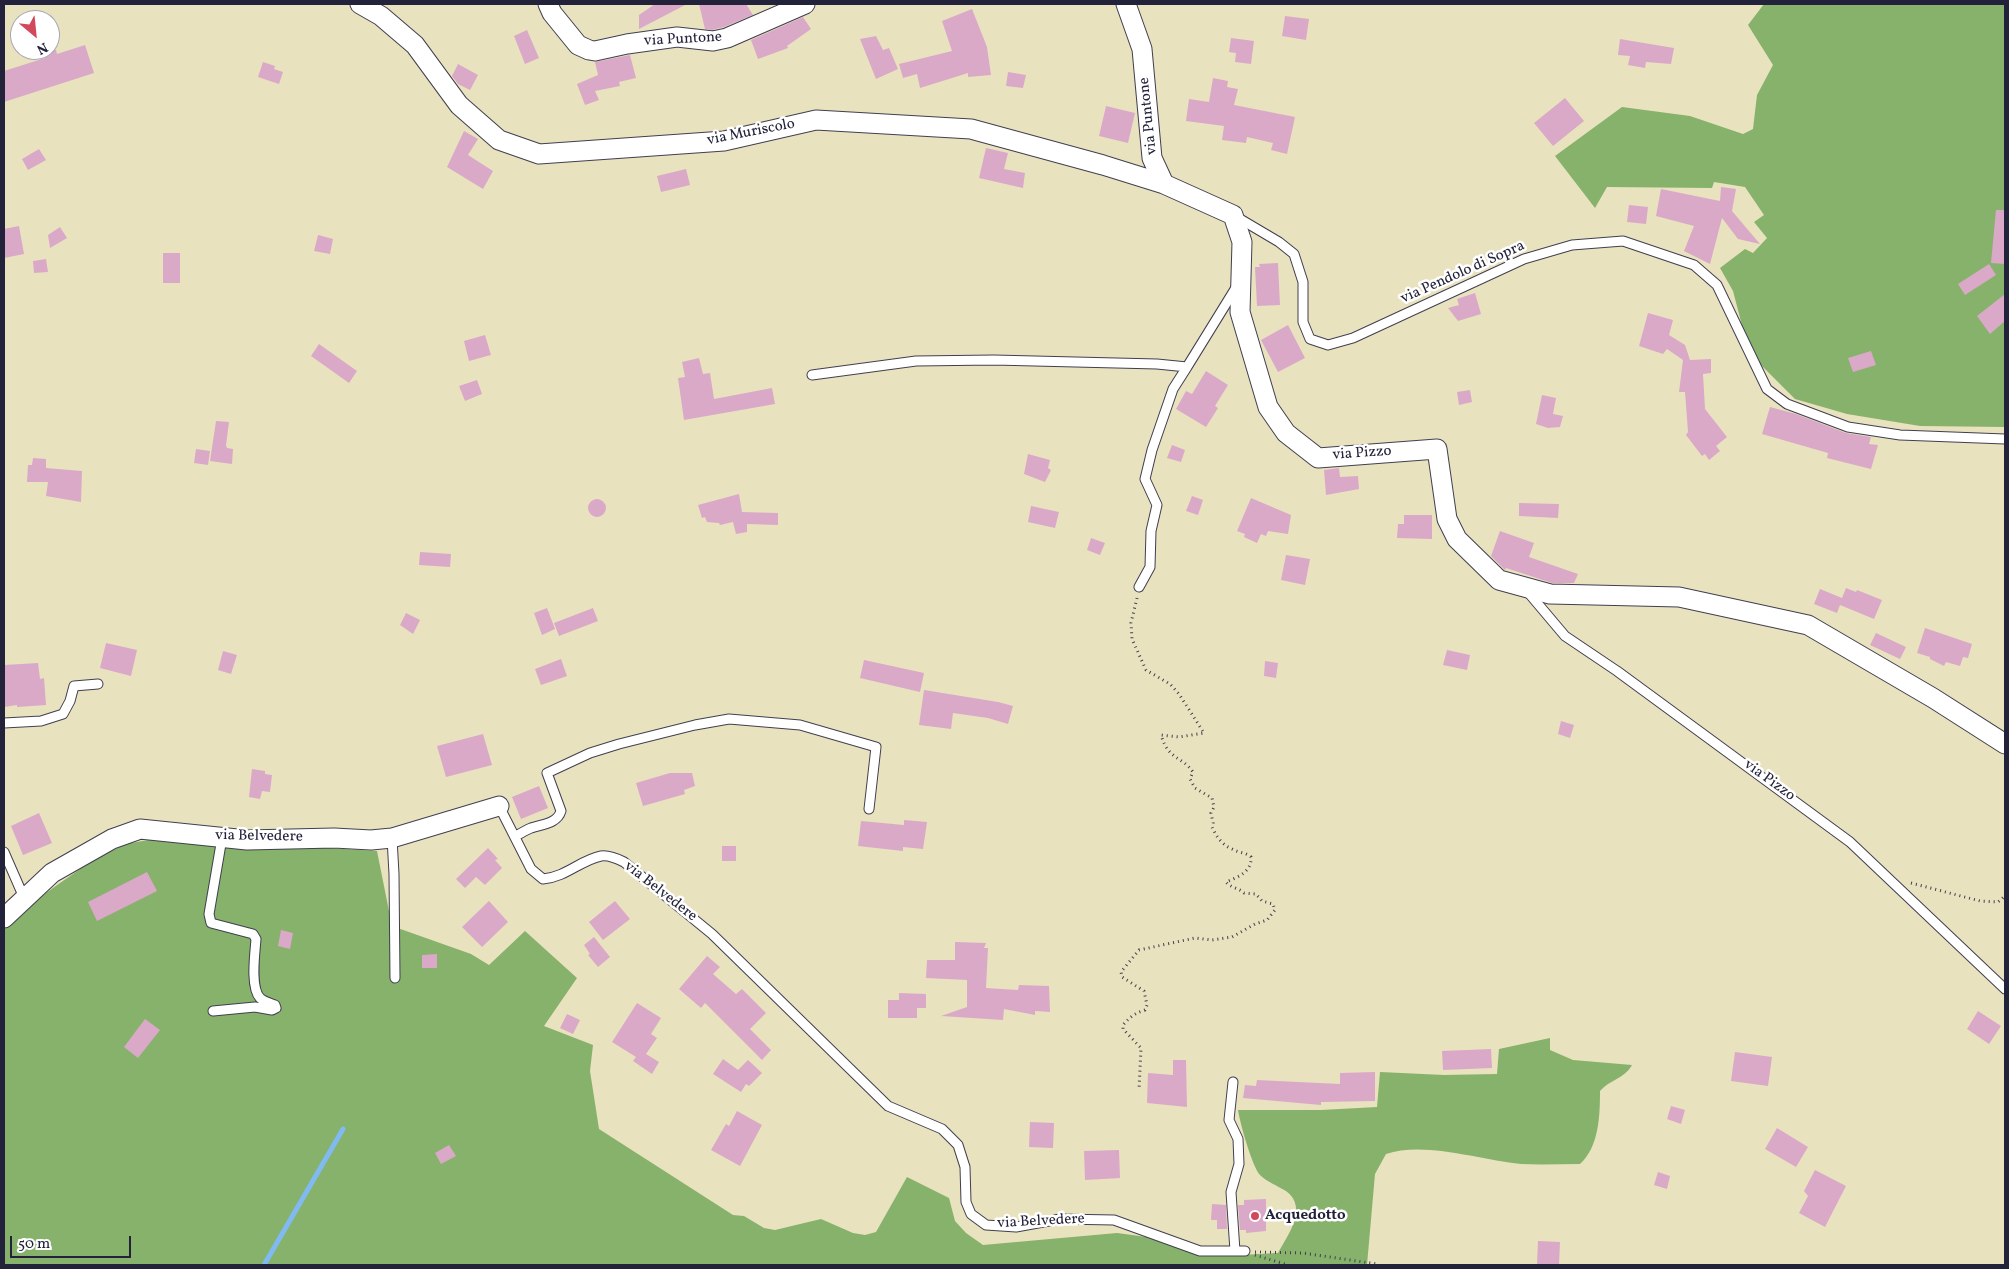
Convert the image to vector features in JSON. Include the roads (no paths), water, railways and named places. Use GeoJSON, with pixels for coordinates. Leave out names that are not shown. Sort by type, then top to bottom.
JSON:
{"type":"FeatureCollection","features":[{"type":"Feature","properties":{"kind":"street","name":"via Muriscolo"},"geometry":{"type":"LineString","coordinates":[[360,4],[381,16],[415,45],[458,105],[499,140],[539,154],[724,141],[816,120],[971,129],[1103,165],[1164,184]]}},
{"type":"Feature","properties":{"kind":"street","name":"via Puntone"},"geometry":{"type":"LineString","coordinates":[[548,4],[552,13],[578,45],[596,51],[627,44],[677,37],[713,41],[727,38],[805,4]]}},
{"type":"Feature","properties":{"kind":"street","name":"via Puntone"},"geometry":{"type":"LineString","coordinates":[[1126,4],[1142,49],[1152,158],[1164,184]]}},
{"type":"Feature","properties":{"kind":"street"},"geometry":{"type":"LineString","coordinates":[[1164,184],[1233,215]]}},
{"type":"Feature","properties":{"kind":"street","name":"via Pizzo"},"geometry":{"type":"LineString","coordinates":[[1233,215],[1242,242],[1240,312],[1268,408],[1286,433],[1318,458],[1437,448],[1447,519],[1457,539],[1498,580],[1550,594],[1679,597],[1808,625],[1933,698],[2005,744]]}},
{"type":"Feature","properties":{"kind":"street","name":"via Belvedere"},"geometry":{"type":"LineString","coordinates":[[4,918],[52,873],[112,839],[140,830],[247,840],[334,838],[371,840],[392,838],[499,806]]}},
{"type":"Feature","properties":{"kind":"lane","name":"via Pendolo di Sopra"},"geometry":{"type":"LineString","coordinates":[[1233,215],[1279,242],[1294,254],[1303,282],[1303,322],[1310,339],[1328,345],[1353,338],[1524,259],[1572,245],[1623,241],[1694,265],[1717,284],[1766,389],[1787,404],[1848,427],[1900,435],[2005,439]]}},
{"type":"Feature","properties":{"kind":"lane"},"geometry":{"type":"LineString","coordinates":[[1139,587],[1150,567],[1151,531],[1157,505],[1145,479],[1152,450],[1173,389],[1242,277]]}},
{"type":"Feature","properties":{"kind":"lane"},"geometry":{"type":"LineString","coordinates":[[812,375],[916,360],[1157,364],[1187,367]]}},
{"type":"Feature","properties":{"kind":"lane","name":"via Pizzo"},"geometry":{"type":"LineString","coordinates":[[1523,587],[1565,636],[1625,676],[1850,842],[2005,989]]}},
{"type":"Feature","properties":{"kind":"lane"},"geometry":{"type":"LineString","coordinates":[[4,723],[41,721],[63,714],[70,701],[74,686],[98,684]]}},
{"type":"Feature","properties":{"kind":"lane"},"geometry":{"type":"LineString","coordinates":[[516,836],[529,829],[549,824],[560,816],[561,811],[547,773],[590,753],[619,744],[695,725],[728,719],[800,725],[876,747],[869,809]]}},
{"type":"Feature","properties":{"kind":"lane","name":"via Belvedere"},"geometry":{"type":"LineString","coordinates":[[499,806],[516,836],[531,869],[543,879],[554,878],[600,856],[612,856],[624,862],[712,934],[888,1106],[942,1129],[958,1145],[964,1167],[966,1202],[971,1214],[986,1225],[1016,1227],[1060,1220],[1114,1220],[1200,1251],[1245,1251]]}},
{"type":"Feature","properties":{"kind":"lane"},"geometry":{"type":"LineString","coordinates":[[213,1010],[255,1007],[272,1010],[276,1008],[275,1004],[261,1000],[257,993],[254,980],[256,939],[253,934],[210,923],[209,914],[222,838]]}},
{"type":"Feature","properties":{"kind":"lane"},"geometry":{"type":"LineString","coordinates":[[392,838],[395,978]]}},
{"type":"Feature","properties":{"kind":"lane"},"geometry":{"type":"LineString","coordinates":[[4,852],[25,900]]}},
{"type":"Feature","properties":{"kind":"lane"},"geometry":{"type":"LineString","coordinates":[[1233,1082],[1229,1120],[1238,1139],[1239,1164],[1231,1192],[1235,1251]]}},
{"type":"Feature","properties":{"kind":"waterway"},"geometry":{"type":"LineString","coordinates":[[264,1265],[343,1129]]}},
{"type":"Feature","properties":{"kind":"place","name":"Acquedotto"},"geometry":{"type":"Point","coordinates":[1255,1216]}}]}
